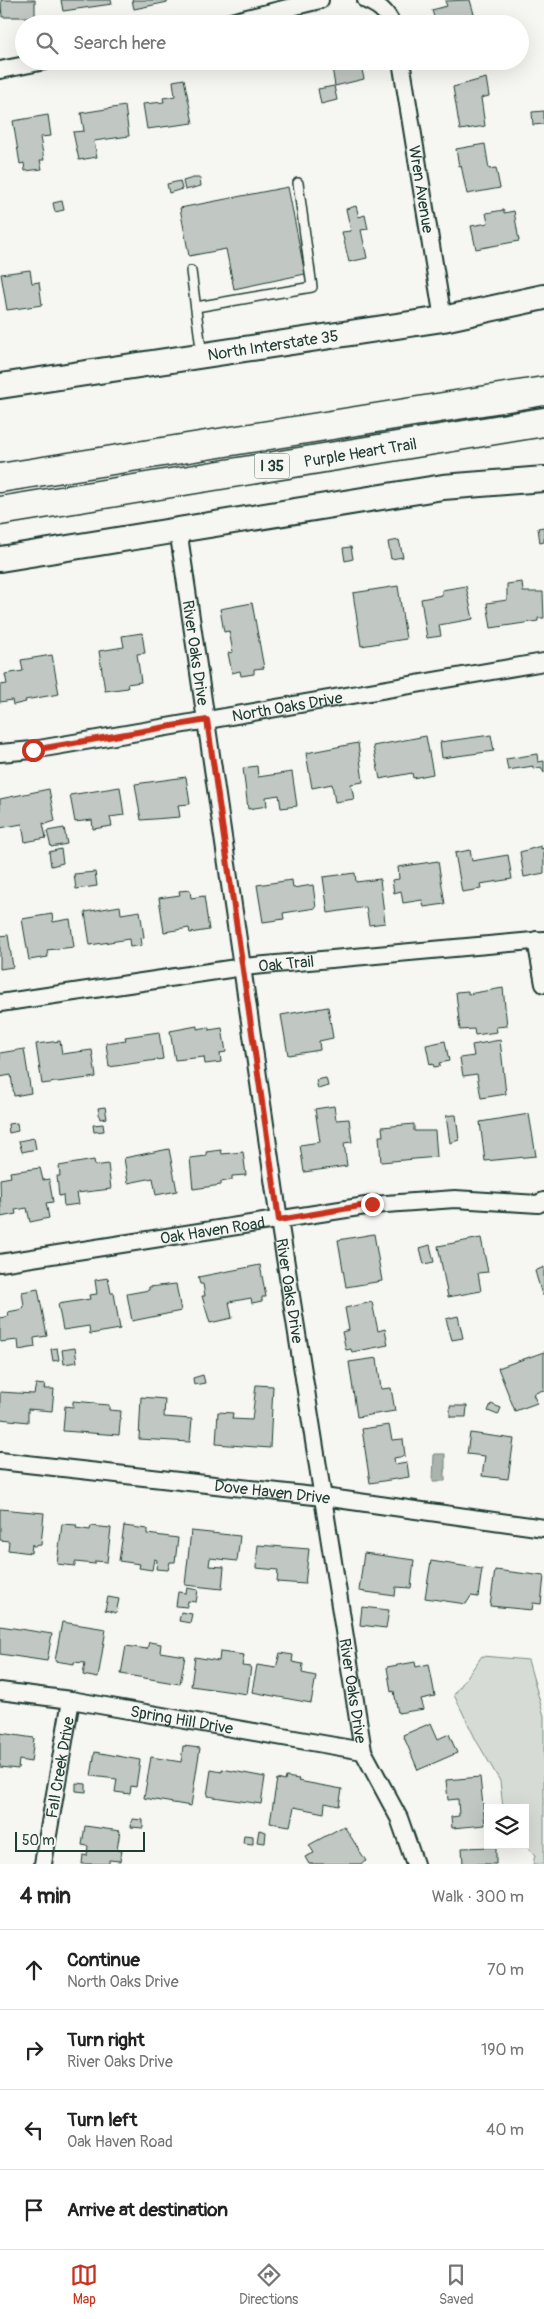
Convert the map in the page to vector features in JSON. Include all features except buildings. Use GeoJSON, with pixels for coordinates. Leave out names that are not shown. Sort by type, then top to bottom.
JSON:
{"type":"FeatureCollection","features":[{"type":"Feature","properties":{"kind":"highway","name":"Purple Heart Trail"},"geometry":{"type":"LineString","coordinates":[[0,478],[544,390]]}},
{"type":"Feature","properties":{"kind":"highway","name":"Purple Heart Trail"},"geometry":{"type":"LineString","coordinates":[[0,511],[544,422]]}},
{"type":"Feature","properties":{"kind":"main road","name":"North Interstate 35"},"geometry":{"type":"LineString","coordinates":[[0,386],[443,319],[544,297]]}},
{"type":"Feature","properties":{"kind":"main road"},"geometry":{"type":"LineString","coordinates":[[0,559],[443,487],[544,479]]}},
{"type":"Feature","properties":{"kind":"street"},"geometry":{"type":"LineString","coordinates":[[259,15],[320,0]]}},
{"type":"Feature","properties":{"kind":"street"},"geometry":{"type":"LineString","coordinates":[[371,2],[388,15]]}},
{"type":"Feature","properties":{"kind":"street"},"geometry":{"type":"LineString","coordinates":[[0,70],[15,67]]}},
{"type":"Feature","properties":{"kind":"street","name":"Wren Avenue"},"geometry":{"type":"LineString","coordinates":[[402,70],[443,319]]}},
{"type":"Feature","properties":{"kind":"street","name":"River Oaks Drive"},"geometry":{"type":"LineString","coordinates":[[178,529],[279,1220],[363,1751],[399,1818],[415,1864]]}},
{"type":"Feature","properties":{"kind":"street","name":"North Oaks Drive"},"geometry":{"type":"LineString","coordinates":[[0,754],[33,750],[544,662]]}},
{"type":"Feature","properties":{"kind":"street"},"geometry":{"type":"LineString","coordinates":[[540,940],[544,984]]}},
{"type":"Feature","properties":{"kind":"street","name":"Oak Trail"},"geometry":{"type":"LineString","coordinates":[[0,1003],[243,966],[540,940]]}},
{"type":"Feature","properties":{"kind":"street","name":"Oak Haven Road"},"geometry":{"type":"LineString","coordinates":[[0,1263],[372,1204],[454,1199],[538,1204],[544,1201]]}},
{"type":"Feature","properties":{"kind":"street","name":"Dove Haven Drive"},"geometry":{"type":"LineString","coordinates":[[0,1461],[323,1497],[544,1528]]}},
{"type":"Feature","properties":{"kind":"street","name":"Spring Hill Drive"},"geometry":{"type":"LineString","coordinates":[[0,1691],[71,1700],[363,1751]]}},
{"type":"Feature","properties":{"kind":"street","name":"Fall Creek Drive"},"geometry":{"type":"LineString","coordinates":[[43,1864],[71,1700]]}},
{"type":"Feature","properties":{"kind":"lane"},"geometry":{"type":"LineString","coordinates":[[196,307],[312,287],[298,183]]}},
{"type":"Feature","properties":{"kind":"lane"},"geometry":{"type":"LineString","coordinates":[[192,271],[202,356]]}},
{"type":"Feature","properties":{"kind":"shaded area"},"geometry":{"type":"Polygon","coordinates":[[[434,1454],[445,1454],[445,1481],[433,1481],[434,1454]]]}},
{"type":"Feature","properties":{"kind":"shaded area"},"geometry":{"type":"Polygon","coordinates":[[[482,1656],[528,1660],[544,1716],[544,1864],[533,1864],[535,1855],[528,1849],[529,1804],[503,1804],[500,1781],[476,1740],[454,1695],[482,1656]]]}},
{"type":"Feature","properties":{"kind":"route"},"geometry":{"type":"LineString","coordinates":[[33,750],[207,720],[279,1220],[372,1204]]}}]}
